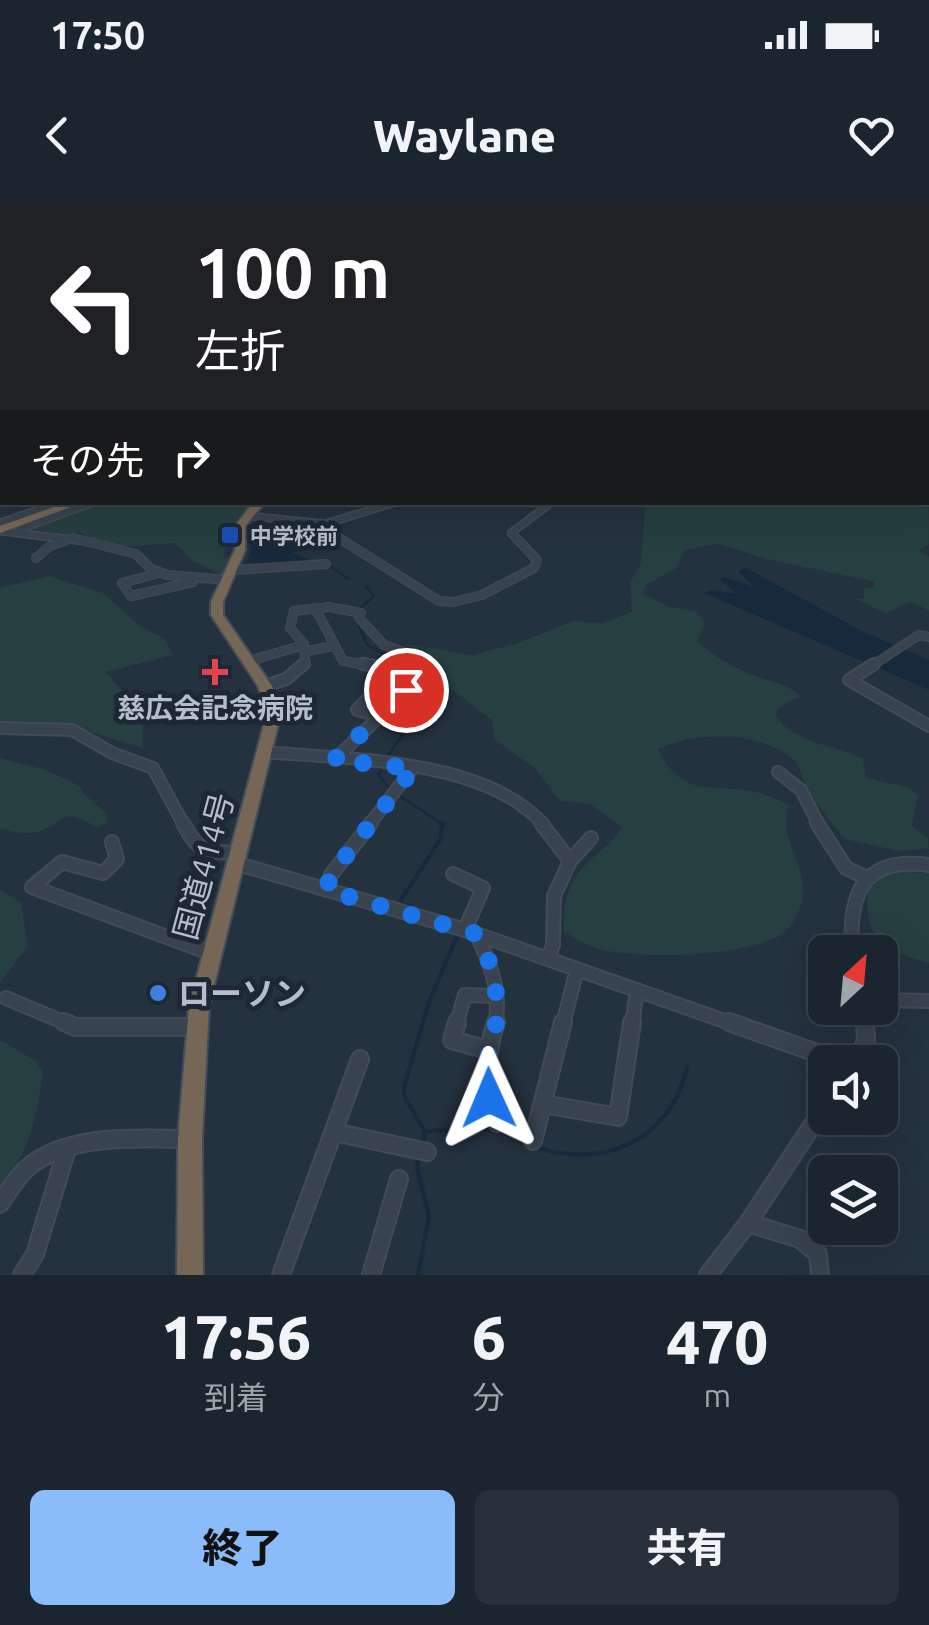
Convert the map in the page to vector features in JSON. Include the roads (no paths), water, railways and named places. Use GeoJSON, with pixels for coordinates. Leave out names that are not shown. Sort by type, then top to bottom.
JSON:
{"type":"FeatureCollection","features":[{"type":"Feature","properties":{"kind":"highway"},"geometry":{"type":"LineString","coordinates":[[4,528],[57,505]]}},
{"type":"Feature","properties":{"kind":"highway"},"geometry":{"type":"LineString","coordinates":[[4,528],[70,505]]}},
{"type":"Feature","properties":{"kind":"highway"},"geometry":{"type":"LineString","coordinates":[[4,528],[70,505]]}},
{"type":"Feature","properties":{"kind":"highway","name":"国道414号"},"geometry":{"type":"LineString","coordinates":[[190,1275],[190,1139],[196,1027],[210,953],[274,713],[265,686],[217,615],[216,602],[240,550],[237,534],[257,510]]}},
{"type":"Feature","properties":{"kind":"street"},"geometry":{"type":"LineString","coordinates":[[4,528],[84,505]]}},
{"type":"Feature","properties":{"kind":"street"},"geometry":{"type":"LineString","coordinates":[[257,510],[325,524],[386,505]]}},
{"type":"Feature","properties":{"kind":"street"},"geometry":{"type":"LineString","coordinates":[[325,524],[342,544],[387,566],[423,594],[457,601],[485,594],[534,568],[537,560],[512,536],[512,530],[548,505]]}},
{"type":"Feature","properties":{"kind":"street"},"geometry":{"type":"LineString","coordinates":[[4,528],[73,538],[133,553],[160,573]]}},
{"type":"Feature","properties":{"kind":"street"},"geometry":{"type":"LineString","coordinates":[[36,558],[50,546],[73,538]]}},
{"type":"Feature","properties":{"kind":"street"},"geometry":{"type":"LineString","coordinates":[[197,580],[160,573],[122,583],[131,596],[197,580],[326,564]]}},
{"type":"Feature","properties":{"kind":"street"},"geometry":{"type":"LineString","coordinates":[[315,608],[343,661],[381,667]]}},
{"type":"Feature","properties":{"kind":"street"},"geometry":{"type":"LineString","coordinates":[[265,686],[296,673],[305,663],[306,648],[289,621],[294,611],[315,608],[356,612],[384,645],[417,656],[430,678]]}},
{"type":"Feature","properties":{"kind":"street"},"geometry":{"type":"LineString","coordinates":[[929,637],[914,638],[849,680],[929,726]]}},
{"type":"Feature","properties":{"kind":"street"},"geometry":{"type":"LineString","coordinates":[[249,662],[306,648],[334,646]]}},
{"type":"Feature","properties":{"kind":"street"},"geometry":{"type":"LineString","coordinates":[[334,760],[382,716],[406,690],[382,683],[357,710],[382,716]]}},
{"type":"Feature","properties":{"kind":"street"},"geometry":{"type":"LineString","coordinates":[[0,728],[72,730],[112,753],[152,768],[195,845],[209,852],[471,932],[808,1050]]}},
{"type":"Feature","properties":{"kind":"street"},"geometry":{"type":"LineString","coordinates":[[263,752],[414,768],[488,788],[525,808],[570,861]]}},
{"type":"Feature","properties":{"kind":"street"},"geometry":{"type":"LineString","coordinates":[[326,890],[331,875],[414,768]]}},
{"type":"Feature","properties":{"kind":"street"},"geometry":{"type":"LineString","coordinates":[[778,772],[797,784],[811,804],[818,824],[840,850],[846,868],[865,877]]}},
{"type":"Feature","properties":{"kind":"street"},"geometry":{"type":"LineString","coordinates":[[548,958],[556,939],[552,916],[555,894],[570,861],[591,838]]}},
{"type":"Feature","properties":{"kind":"street"},"geometry":{"type":"LineString","coordinates":[[112,842],[117,859],[103,872],[62,862],[32,887],[210,953]]}},
{"type":"Feature","properties":{"kind":"street"},"geometry":{"type":"LineString","coordinates":[[855,935],[865,877],[876,867],[929,866]]}},
{"type":"Feature","properties":{"kind":"street"},"geometry":{"type":"LineString","coordinates":[[452,874],[484,888],[471,932],[491,966],[496,996],[496,1024],[488,1050],[489,1098],[497,1123]]}},
{"type":"Feature","properties":{"kind":"street"},"geometry":{"type":"LineString","coordinates":[[533,1141],[576,969]]}},
{"type":"Feature","properties":{"kind":"street"},"geometry":{"type":"LineString","coordinates":[[543,1104],[618,1117],[638,990]]}},
{"type":"Feature","properties":{"kind":"street"},"geometry":{"type":"LineString","coordinates":[[488,1050],[452,1040],[465,994],[496,996]]}},
{"type":"Feature","properties":{"kind":"street"},"geometry":{"type":"LineString","coordinates":[[6,998],[67,1026],[128,1030],[196,1027]]}},
{"type":"Feature","properties":{"kind":"street"},"geometry":{"type":"LineString","coordinates":[[898,1000],[929,1001]]}},
{"type":"Feature","properties":{"kind":"street"},"geometry":{"type":"LineString","coordinates":[[281,1275],[360,1060]]}},
{"type":"Feature","properties":{"kind":"street"},"geometry":{"type":"LineString","coordinates":[[334,1132],[423,1151]]}},
{"type":"Feature","properties":{"kind":"street"},"geometry":{"type":"LineString","coordinates":[[708,1275],[748,1223],[808,1132]]}},
{"type":"Feature","properties":{"kind":"street"},"geometry":{"type":"LineString","coordinates":[[0,1204],[35,1162],[67,1149],[128,1140],[190,1139]]}},
{"type":"Feature","properties":{"kind":"street"},"geometry":{"type":"LineString","coordinates":[[22,1275],[35,1254],[67,1149]]}},
{"type":"Feature","properties":{"kind":"street"},"geometry":{"type":"LineString","coordinates":[[371,1275],[399,1179]]}},
{"type":"Feature","properties":{"kind":"street"},"geometry":{"type":"LineString","coordinates":[[748,1223],[800,1238],[818,1254],[820,1275]]}},
{"type":"Feature","properties":{"kind":"water"},"geometry":{"type":"Polygon","coordinates":[[[265,523],[312,527],[317,535],[301,541],[293,553],[314,562],[246,566],[255,534],[265,523]]]}},
{"type":"Feature","properties":{"kind":"water"},"geometry":{"type":"Polygon","coordinates":[[[746,568],[860,630],[929,660],[929,690],[704,593],[711,590],[737,594],[719,579],[724,577],[754,587],[738,571],[746,568]]]}},
{"type":"Feature","properties":{"kind":"waterway"},"geometry":{"type":"LineString","coordinates":[[329,566],[349,579]]}},
{"type":"Feature","properties":{"kind":"waterway"},"geometry":{"type":"LineString","coordinates":[[359,609],[374,596],[366,586]]}},
{"type":"Feature","properties":{"kind":"waterway"},"geometry":{"type":"LineString","coordinates":[[353,614],[368,646],[402,663],[415,682],[433,690],[386,759]]}},
{"type":"Feature","properties":{"kind":"waterway"},"geometry":{"type":"LineString","coordinates":[[382,766],[379,776],[390,789]]}},
{"type":"Feature","properties":{"kind":"waterway"},"geometry":{"type":"LineString","coordinates":[[397,794],[442,824]]}},
{"type":"Feature","properties":{"kind":"waterway"},"geometry":{"type":"LineString","coordinates":[[427,913],[403,905],[401,900],[441,838],[442,824]]}},
{"type":"Feature","properties":{"kind":"waterway"},"geometry":{"type":"LineString","coordinates":[[422,1145],[425,1131],[405,1098],[404,1087],[429,1002],[458,934]]}},
{"type":"Feature","properties":{"kind":"waterway"},"geometry":{"type":"LineString","coordinates":[[501,1130],[558,1153],[614,1150],[638,1139],[660,1121],[676,1097],[687,1067]]}},
{"type":"Feature","properties":{"kind":"waterway"},"geometry":{"type":"LineString","coordinates":[[426,1131],[493,1129]]}},
{"type":"Feature","properties":{"kind":"waterway"},"geometry":{"type":"LineString","coordinates":[[418,1275],[429,1216],[417,1168],[419,1157]]}},
{"type":"Feature","properties":{"kind":"place","name":"中学校前"},"geometry":{"type":"Point","coordinates":[230,535]}},
{"type":"Feature","properties":{"kind":"place","name":"慈広会記念病院"},"geometry":{"type":"Point","coordinates":[215,672]}},
{"type":"Feature","properties":{"kind":"place","name":"ローソン"},"geometry":{"type":"Point","coordinates":[158,993]}}]}
